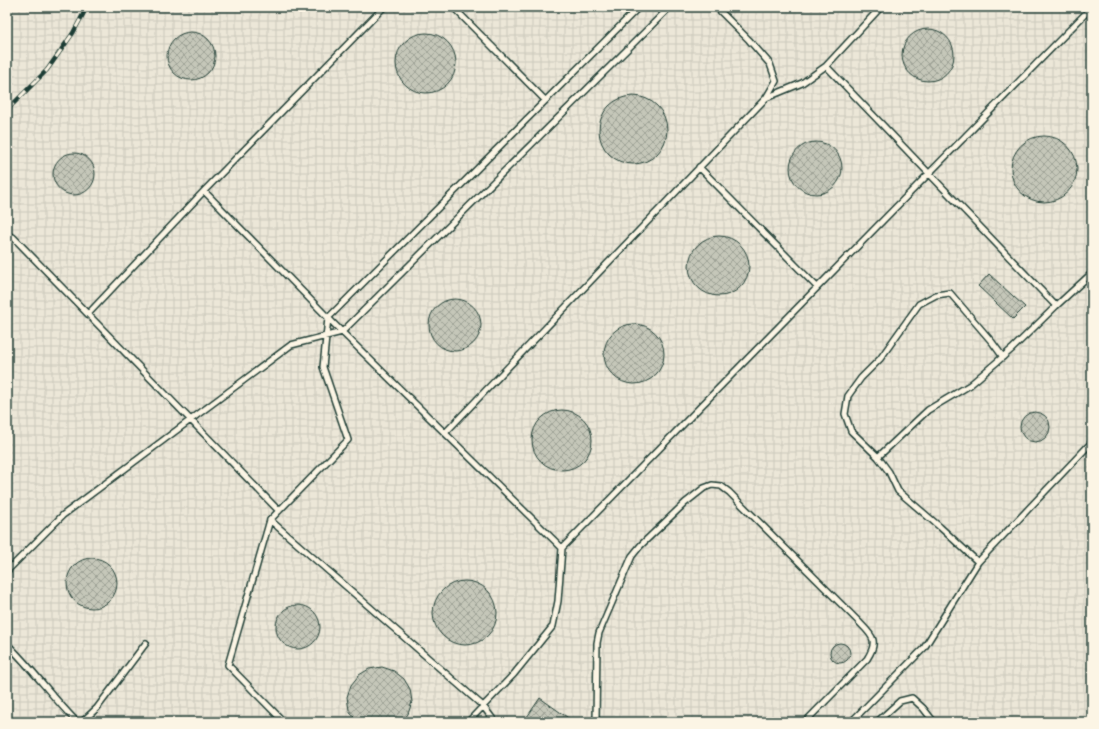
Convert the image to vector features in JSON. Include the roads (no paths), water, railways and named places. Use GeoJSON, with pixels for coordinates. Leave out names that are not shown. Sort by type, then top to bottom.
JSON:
{"type":"FeatureCollection","features":[{"type":"Feature","properties":{"kind":"lane"},"geometry":{"type":"LineString","coordinates":[[88,314],[204,191],[384,7]]}},
{"type":"Feature","properties":{"kind":"lane"},"geometry":{"type":"LineString","coordinates":[[452,7],[545,100]]}},
{"type":"Feature","properties":{"kind":"lane"},"geometry":{"type":"LineString","coordinates":[[284,722],[228,665],[270,520],[348,440],[323,366],[328,318],[639,7]]}},
{"type":"Feature","properties":{"kind":"lane"},"geometry":{"type":"LineString","coordinates":[[7,571],[63,515],[291,345],[342,332],[670,7]]}},
{"type":"Feature","properties":{"kind":"lane"},"geometry":{"type":"LineString","coordinates":[[445,433],[766,98],[776,81],[770,64],[750,40],[716,7]]}},
{"type":"Feature","properties":{"kind":"lane"},"geometry":{"type":"LineString","coordinates":[[766,98],[802,83],[826,66],[881,7]]}},
{"type":"Feature","properties":{"kind":"lane"},"geometry":{"type":"LineString","coordinates":[[468,722],[514,674],[553,626],[558,601],[562,548],[1092,7]]}},
{"type":"Feature","properties":{"kind":"lane"},"geometry":{"type":"LineString","coordinates":[[826,66],[1056,306]]}},
{"type":"Feature","properties":{"kind":"lane"},"geometry":{"type":"LineString","coordinates":[[699,167],[817,287]]}},
{"type":"Feature","properties":{"kind":"lane"},"geometry":{"type":"LineString","coordinates":[[204,191],[342,332],[562,548]]}},
{"type":"Feature","properties":{"kind":"lane"},"geometry":{"type":"LineString","coordinates":[[7,236],[13,237],[279,511]]}},
{"type":"Feature","properties":{"kind":"lane"},"geometry":{"type":"LineString","coordinates":[[878,457],[928,410],[970,385],[1003,357],[1092,273]]}},
{"type":"Feature","properties":{"kind":"lane"},"geometry":{"type":"LineString","coordinates":[[978,562],[940,527],[898,492],[889,472],[878,457],[851,431],[845,414],[848,396],[861,378],[880,359],[919,304],[936,295],[950,293],[1003,357]]}},
{"type":"Feature","properties":{"kind":"lane"},"geometry":{"type":"LineString","coordinates":[[851,722],[924,648],[978,562],[1092,442]]}},
{"type":"Feature","properties":{"kind":"lane"},"geometry":{"type":"LineString","coordinates":[[596,722],[597,643],[599,633],[632,556],[641,545],[685,503],[704,488],[712,485],[721,486],[730,492],[857,620],[869,633],[873,640],[873,649],[867,659],[805,722]]}},
{"type":"Feature","properties":{"kind":"lane"},"geometry":{"type":"LineString","coordinates":[[270,520],[483,706],[495,722]]}},
{"type":"Feature","properties":{"kind":"lane"},"geometry":{"type":"LineString","coordinates":[[82,722],[97,708],[146,643]]}},
{"type":"Feature","properties":{"kind":"lane"},"geometry":{"type":"LineString","coordinates":[[7,644],[35,672],[57,701],[77,722]]}},
{"type":"Feature","properties":{"kind":"lane"},"geometry":{"type":"LineString","coordinates":[[877,722],[900,701],[912,698],[923,708],[934,722]]}},
{"type":"Feature","properties":{"kind":"railway"},"geometry":{"type":"LineString","coordinates":[[7,110],[47,70],[73,33],[87,7]]}}]}
